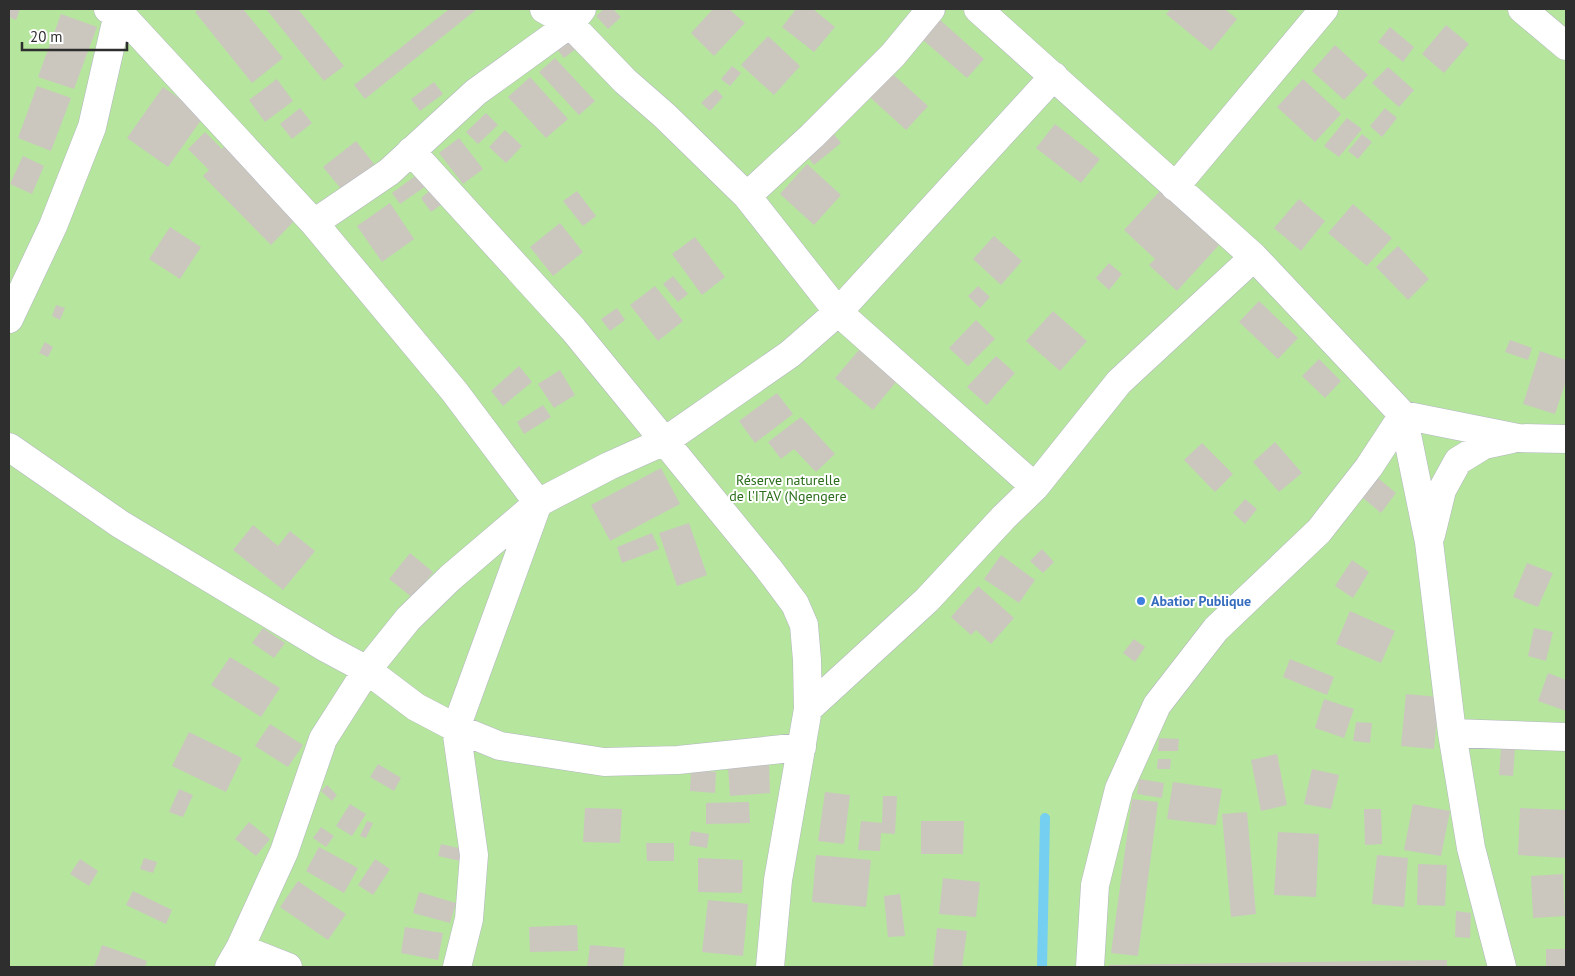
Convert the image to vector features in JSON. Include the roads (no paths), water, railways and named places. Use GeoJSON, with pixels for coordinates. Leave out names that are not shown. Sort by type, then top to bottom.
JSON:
{"type":"FeatureCollection","features":[{"type":"Feature","properties":{"kind":"street"},"geometry":{"type":"LineString","coordinates":[[544,9],[576,16],[625,81],[665,116],[747,196],[838,312],[1034,487]]}},
{"type":"Feature","properties":{"kind":"street"},"geometry":{"type":"LineString","coordinates":[[747,196],[812,136],[893,56],[932,9]]}},
{"type":"Feature","properties":{"kind":"street"},"geometry":{"type":"LineString","coordinates":[[1176,187],[1324,9]]}},
{"type":"Feature","properties":{"kind":"street"},"geometry":{"type":"LineString","coordinates":[[1522,9],[1566,46]]}},
{"type":"Feature","properties":{"kind":"street"},"geometry":{"type":"LineString","coordinates":[[115,10],[314,223],[454,391],[538,503]]}},
{"type":"Feature","properties":{"kind":"street"},"geometry":{"type":"LineString","coordinates":[[9,319],[53,226],[92,127],[115,10]]}},
{"type":"Feature","properties":{"kind":"street"},"geometry":{"type":"LineString","coordinates":[[981,10],[1254,258],[1403,415],[1429,542],[1452,733],[1471,848],[1502,967]]}},
{"type":"Feature","properties":{"kind":"street"},"geometry":{"type":"LineString","coordinates":[[314,223],[389,172],[476,92],[576,16]]}},
{"type":"Feature","properties":{"kind":"street"},"geometry":{"type":"LineString","coordinates":[[288,967],[234,958],[284,852],[323,739],[367,670],[408,619],[463,566],[538,503],[609,466],[665,441],[790,354],[838,312],[1054,76]]}},
{"type":"Feature","properties":{"kind":"street"},"geometry":{"type":"LineString","coordinates":[[411,151],[573,329],[768,568],[795,604],[804,625],[808,708],[778,880],[770,967]]}},
{"type":"Feature","properties":{"kind":"street"},"geometry":{"type":"LineString","coordinates":[[808,708],[927,600],[1034,487],[1119,382],[1254,258]]}},
{"type":"Feature","properties":{"kind":"street"},"geometry":{"type":"LineString","coordinates":[[1403,415],[1518,438],[1566,440]]}},
{"type":"Feature","properties":{"kind":"street"},"geometry":{"type":"LineString","coordinates":[[1090,967],[1095,885],[1109,828],[1119,790],[1157,705],[1216,629],[1319,531],[1369,467],[1403,415]]}},
{"type":"Feature","properties":{"kind":"street"},"geometry":{"type":"LineString","coordinates":[[1429,542],[1442,490],[1458,461],[1484,445],[1518,438]]}},
{"type":"Feature","properties":{"kind":"street"},"geometry":{"type":"LineString","coordinates":[[9,447],[120,524],[326,648],[367,670],[416,707],[456,728],[500,746],[604,762],[678,760],[802,747]]}},
{"type":"Feature","properties":{"kind":"street"},"geometry":{"type":"LineString","coordinates":[[457,967],[469,919],[474,856],[456,728],[538,503]]}},
{"type":"Feature","properties":{"kind":"street"},"geometry":{"type":"LineString","coordinates":[[1452,733],[1566,737]]}},
{"type":"Feature","properties":{"kind":"waterway"},"geometry":{"type":"LineString","coordinates":[[1042,967],[1045,818]]}},
{"type":"Feature","properties":{"kind":"place","name":"Abatior Publique"},"geometry":{"type":"Point","coordinates":[1141,601]}},
{"type":"Feature","properties":{"kind":"park label","name":"Réserve naturelle de l'ITAV (Ngengere"},"geometry":{"type":"Point","coordinates":[788,488]}}]}
